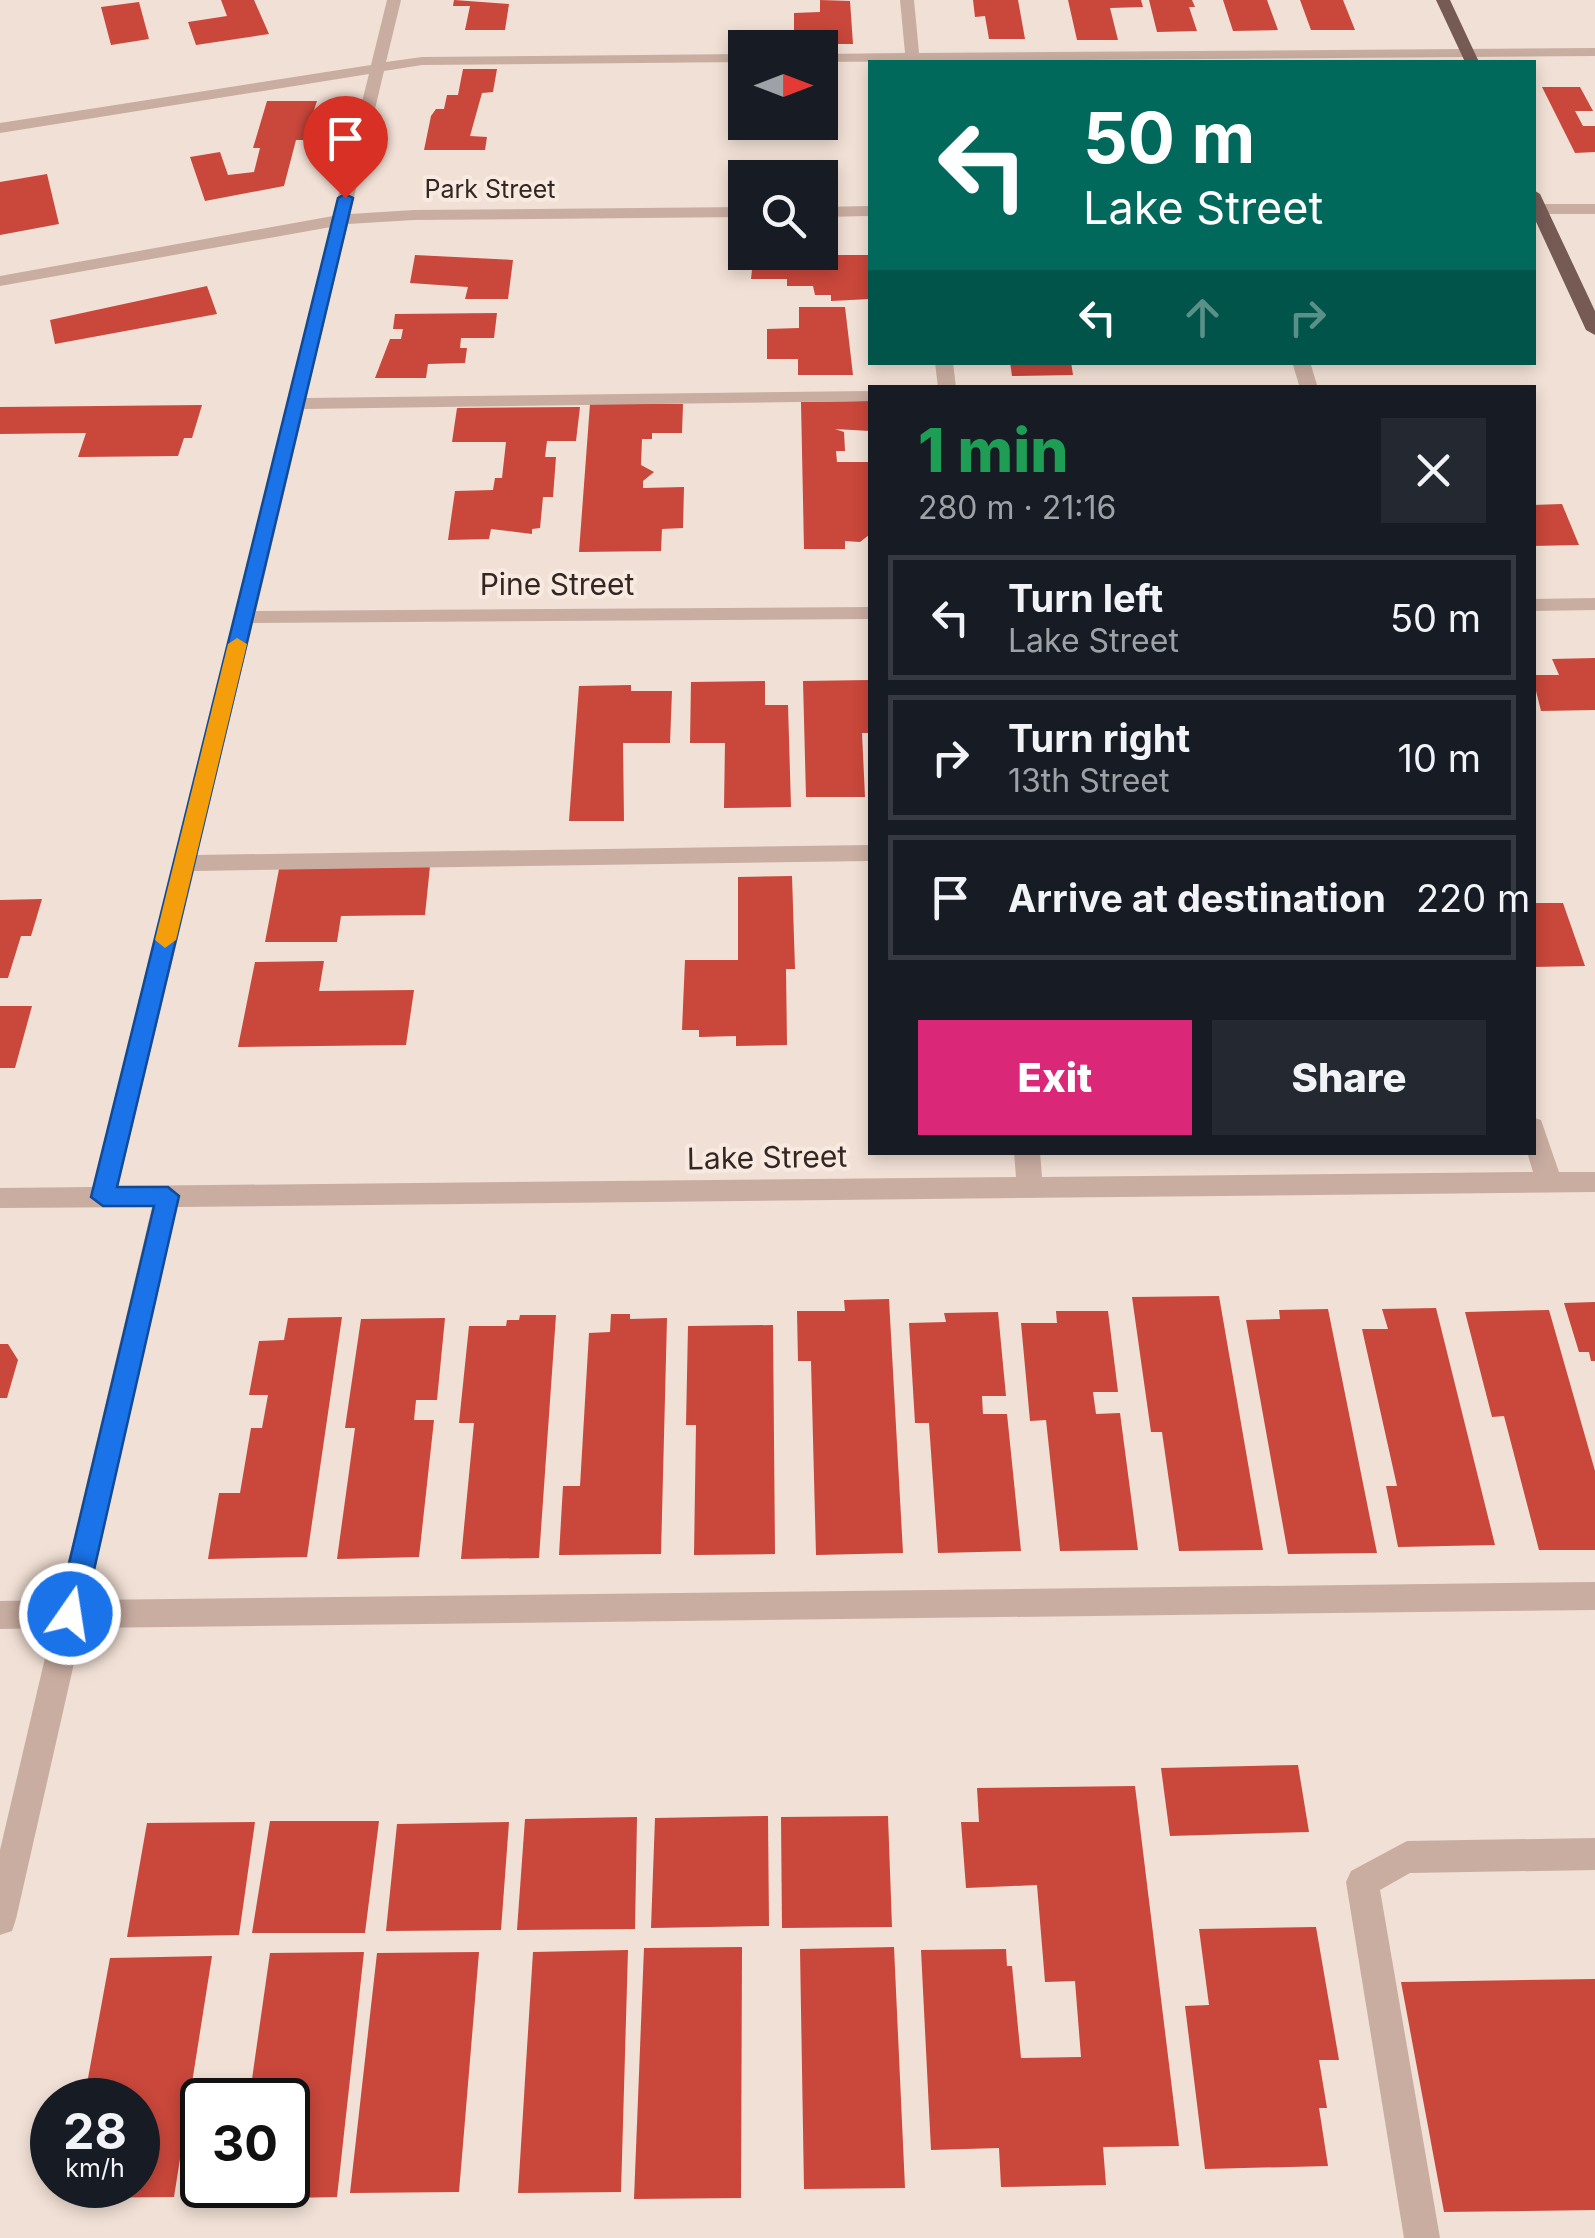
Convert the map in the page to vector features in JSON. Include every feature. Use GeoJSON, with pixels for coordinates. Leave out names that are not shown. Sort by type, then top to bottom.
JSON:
{"type":"FeatureCollection","features":[{"type":"Feature","properties":{"kind":"main road"},"geometry":{"type":"LineString","coordinates":[[1444,0],[1470,57]]}},
{"type":"Feature","properties":{"kind":"main road"},"geometry":{"type":"LineString","coordinates":[[1536,206],[1595,330]]}},
{"type":"Feature","properties":{"kind":"street"},"geometry":{"type":"LineString","coordinates":[[103,1197],[394,0]]}},
{"type":"Feature","properties":{"kind":"street"},"geometry":{"type":"LineString","coordinates":[[906,0],[913,60]]}},
{"type":"Feature","properties":{"kind":"street"},"geometry":{"type":"LineString","coordinates":[[838,58],[1470,57],[1595,52]]}},
{"type":"Feature","properties":{"kind":"street"},"geometry":{"type":"LineString","coordinates":[[0,128],[422,61],[728,58]]}},
{"type":"Feature","properties":{"kind":"street"},"geometry":{"type":"LineString","coordinates":[[1536,204],[1595,209]]}},
{"type":"Feature","properties":{"kind":"street"},"geometry":{"type":"LineString","coordinates":[[838,212],[868,211]]}},
{"type":"Feature","properties":{"kind":"street","name":"Park Street"},"geometry":{"type":"LineString","coordinates":[[0,281],[341,220],[414,214],[728,212]]}},
{"type":"Feature","properties":{"kind":"street"},"geometry":{"type":"LineString","coordinates":[[296,404],[868,396]]}},
{"type":"Feature","properties":{"kind":"street"},"geometry":{"type":"LineString","coordinates":[[1536,605],[1595,604]]}},
{"type":"Feature","properties":{"kind":"street","name":"Pine Street"},"geometry":{"type":"LineString","coordinates":[[244,617],[868,613]]}},
{"type":"Feature","properties":{"kind":"street"},"geometry":{"type":"LineString","coordinates":[[184,863],[868,852]]}},
{"type":"Feature","properties":{"kind":"street"},"geometry":{"type":"LineString","coordinates":[[1536,1140],[1549,1182]]}},
{"type":"Feature","properties":{"kind":"street"},"geometry":{"type":"LineString","coordinates":[[1027,1155],[1030,1187]]}},
{"type":"Feature","properties":{"kind":"street","name":"Lake Street"},"geometry":{"type":"LineString","coordinates":[[0,1198],[1595,1182]]}},
{"type":"Feature","properties":{"kind":"street"},"geometry":{"type":"LineString","coordinates":[[0,1919],[168,1196]]}},
{"type":"Feature","properties":{"kind":"street"},"geometry":{"type":"LineString","coordinates":[[0,1615],[1595,1596]]}},
{"type":"Feature","properties":{"kind":"street"},"geometry":{"type":"LineString","coordinates":[[1422,2238],[1362,1882],[1407,1856],[1595,1854]]}},
{"type":"Feature","properties":{"kind":"building"},"geometry":{"type":"Polygon","coordinates":[[[221,0],[254,0],[269,34],[196,45],[188,22],[227,16],[221,0]]]}},
{"type":"Feature","properties":{"kind":"building"},"geometry":{"type":"Polygon","coordinates":[[[454,0],[509,4],[505,30],[465,30],[470,6],[453,6],[454,0]]]}},
{"type":"Feature","properties":{"kind":"building"},"geometry":{"type":"Polygon","coordinates":[[[820,0],[850,1],[853,44],[838,44],[838,30],[794,30],[794,13],[820,12],[820,0]]]}},
{"type":"Feature","properties":{"kind":"building"},"geometry":{"type":"Polygon","coordinates":[[[973,0],[1018,0],[1025,39],[989,39],[985,16],[975,17],[973,0]]]}},
{"type":"Feature","properties":{"kind":"building"},"geometry":{"type":"Polygon","coordinates":[[[1068,0],[1141,0],[1143,7],[1110,8],[1118,40],[1077,40],[1068,0]]]}},
{"type":"Feature","properties":{"kind":"building"},"geometry":{"type":"Polygon","coordinates":[[[1149,0],[1192,0],[1195,7],[1189,7],[1197,31],[1157,32],[1149,0]]]}},
{"type":"Feature","properties":{"kind":"building"},"geometry":{"type":"Polygon","coordinates":[[[1223,0],[1267,0],[1278,30],[1233,31],[1223,0]]]}},
{"type":"Feature","properties":{"kind":"building"},"geometry":{"type":"Polygon","coordinates":[[[1300,0],[1343,0],[1355,30],[1311,30],[1300,0]]]}},
{"type":"Feature","properties":{"kind":"building"},"geometry":{"type":"Polygon","coordinates":[[[139,2],[149,39],[111,45],[101,7],[139,2]]]}},
{"type":"Feature","properties":{"kind":"building"},"geometry":{"type":"Polygon","coordinates":[[[463,69],[497,69],[493,92],[482,93],[470,136],[487,137],[485,150],[424,150],[431,116],[436,109],[444,109],[447,95],[458,95],[463,69]]]}},
{"type":"Feature","properties":{"kind":"building"},"geometry":{"type":"Polygon","coordinates":[[[1542,87],[1580,87],[1593,111],[1575,111],[1583,126],[1595,126],[1595,152],[1575,153],[1542,87]]]}},
{"type":"Feature","properties":{"kind":"building"},"geometry":{"type":"Polygon","coordinates":[[[267,101],[317,101],[304,140],[296,140],[284,186],[205,201],[190,157],[220,152],[228,175],[254,172],[260,148],[253,148],[267,101]]]}},
{"type":"Feature","properties":{"kind":"building"},"geometry":{"type":"Polygon","coordinates":[[[47,174],[59,224],[0,235],[0,182],[47,174]]]}},
{"type":"Feature","properties":{"kind":"building"},"geometry":{"type":"Polygon","coordinates":[[[415,255],[513,260],[508,299],[465,299],[468,287],[410,283],[415,255]]]}},
{"type":"Feature","properties":{"kind":"building"},"geometry":{"type":"Polygon","coordinates":[[[838,255],[868,255],[868,299],[831,301],[831,295],[815,295],[813,286],[787,286],[787,279],[751,279],[752,270],[838,270],[838,255]]]}},
{"type":"Feature","properties":{"kind":"building"},"geometry":{"type":"Polygon","coordinates":[[[207,286],[217,314],[55,344],[50,320],[207,286]]]}},
{"type":"Feature","properties":{"kind":"building"},"geometry":{"type":"Polygon","coordinates":[[[799,307],[845,307],[853,375],[798,375],[798,359],[767,359],[767,329],[799,328],[799,307]]]}},
{"type":"Feature","properties":{"kind":"building"},"geometry":{"type":"Polygon","coordinates":[[[497,313],[494,338],[461,338],[460,348],[467,348],[465,363],[428,364],[426,378],[375,378],[390,339],[401,339],[403,329],[393,329],[395,314],[497,313]]]}},
{"type":"Feature","properties":{"kind":"building"},"geometry":{"type":"Polygon","coordinates":[[[1010,365],[1071,365],[1073,375],[1012,376],[1010,365]]]}},
{"type":"Feature","properties":{"kind":"building"},"geometry":{"type":"Polygon","coordinates":[[[868,401],[868,431],[835,429],[844,432],[845,451],[836,451],[837,462],[868,462],[868,536],[860,542],[845,541],[845,549],[804,549],[801,402],[868,401]]]}},
{"type":"Feature","properties":{"kind":"building"},"geometry":{"type":"Polygon","coordinates":[[[590,404],[683,404],[682,433],[652,433],[652,439],[642,439],[641,465],[654,472],[643,481],[643,488],[684,487],[683,528],[662,529],[661,551],[579,552],[590,404]]]}},
{"type":"Feature","properties":{"kind":"building"},"geometry":{"type":"Polygon","coordinates":[[[202,405],[192,438],[184,438],[178,456],[78,457],[86,433],[0,434],[0,407],[202,405]]]}},
{"type":"Feature","properties":{"kind":"building"},"geometry":{"type":"Polygon","coordinates":[[[580,407],[576,441],[547,441],[545,457],[556,457],[553,497],[543,497],[540,528],[532,529],[532,534],[491,529],[489,539],[448,540],[455,491],[493,490],[495,478],[502,478],[506,442],[452,442],[457,408],[580,407]]]}},
{"type":"Feature","properties":{"kind":"building"},"geometry":{"type":"Polygon","coordinates":[[[1562,504],[1579,545],[1536,546],[1536,505],[1562,504]]]}},
{"type":"Feature","properties":{"kind":"building"},"geometry":{"type":"Polygon","coordinates":[[[1595,658],[1595,710],[1541,711],[1536,675],[1559,675],[1552,659],[1595,658]]]}},
{"type":"Feature","properties":{"kind":"building"},"geometry":{"type":"Polygon","coordinates":[[[868,680],[868,733],[862,733],[865,797],[806,797],[803,681],[868,680]]]}},
{"type":"Feature","properties":{"kind":"building"},"geometry":{"type":"Polygon","coordinates":[[[765,681],[765,705],[788,705],[791,807],[724,808],[725,743],[690,743],[691,682],[765,681]]]}},
{"type":"Feature","properties":{"kind":"building"},"geometry":{"type":"Polygon","coordinates":[[[631,685],[631,691],[672,691],[670,743],[623,743],[624,821],[569,821],[579,686],[631,685]]]}},
{"type":"Feature","properties":{"kind":"building"},"geometry":{"type":"Polygon","coordinates":[[[280,864],[430,866],[425,915],[341,916],[337,942],[265,942],[280,864]]]}},
{"type":"Feature","properties":{"kind":"building"},"geometry":{"type":"Polygon","coordinates":[[[792,876],[795,969],[786,969],[787,1045],[736,1046],[736,1036],[699,1037],[699,1030],[682,1030],[685,960],[738,960],[738,877],[792,876]]]}},
{"type":"Feature","properties":{"kind":"building"},"geometry":{"type":"Polygon","coordinates":[[[42,899],[31,936],[21,936],[8,978],[0,978],[0,900],[42,899]]]}},
{"type":"Feature","properties":{"kind":"building"},"geometry":{"type":"Polygon","coordinates":[[[1536,903],[1563,903],[1585,966],[1536,967],[1536,903]]]}},
{"type":"Feature","properties":{"kind":"building"},"geometry":{"type":"Polygon","coordinates":[[[324,961],[319,991],[414,990],[406,1045],[238,1047],[255,962],[324,961]]]}},
{"type":"Feature","properties":{"kind":"building"},"geometry":{"type":"Polygon","coordinates":[[[0,1006],[32,1006],[15,1068],[0,1068],[0,1006]]]}},
{"type":"Feature","properties":{"kind":"building"},"geometry":{"type":"Polygon","coordinates":[[[1219,1296],[1263,1550],[1179,1551],[1162,1432],[1151,1432],[1132,1297],[1219,1296]]]}},
{"type":"Feature","properties":{"kind":"building"},"geometry":{"type":"Polygon","coordinates":[[[889,1299],[903,1553],[816,1555],[811,1361],[798,1361],[797,1311],[845,1311],[844,1300],[889,1299]]]}},
{"type":"Feature","properties":{"kind":"building"},"geometry":{"type":"Polygon","coordinates":[[[1595,1302],[1595,1361],[1591,1361],[1589,1352],[1579,1352],[1564,1303],[1595,1302]]]}},
{"type":"Feature","properties":{"kind":"building"},"geometry":{"type":"Polygon","coordinates":[[[1436,1308],[1495,1545],[1398,1547],[1386,1486],[1397,1486],[1362,1329],[1388,1329],[1382,1309],[1436,1308]]]}},
{"type":"Feature","properties":{"kind":"building"},"geometry":{"type":"Polygon","coordinates":[[[1328,1309],[1377,1553],[1288,1554],[1246,1320],[1280,1319],[1279,1310],[1328,1309]]]}},
{"type":"Feature","properties":{"kind":"building"},"geometry":{"type":"Polygon","coordinates":[[[1549,1310],[1595,1471],[1595,1550],[1539,1550],[1504,1416],[1492,1417],[1465,1312],[1549,1310]]]}},
{"type":"Feature","properties":{"kind":"building"},"geometry":{"type":"Polygon","coordinates":[[[1056,1311],[1108,1311],[1118,1392],[1093,1392],[1096,1414],[1120,1413],[1138,1550],[1060,1551],[1046,1420],[1030,1421],[1021,1323],[1057,1323],[1056,1311]]]}},
{"type":"Feature","properties":{"kind":"building"},"geometry":{"type":"Polygon","coordinates":[[[998,1312],[1006,1396],[982,1396],[983,1414],[1007,1414],[1021,1551],[938,1553],[929,1423],[915,1423],[909,1323],[946,1322],[944,1313],[998,1312]]]}},
{"type":"Feature","properties":{"kind":"building"},"geometry":{"type":"Polygon","coordinates":[[[611,1314],[630,1314],[630,1319],[667,1318],[661,1554],[559,1555],[563,1486],[580,1486],[589,1333],[610,1332],[611,1314]]]}},
{"type":"Feature","properties":{"kind":"building"},"geometry":{"type":"Polygon","coordinates":[[[520,1315],[556,1315],[539,1558],[461,1559],[474,1423],[459,1423],[469,1326],[506,1326],[507,1320],[519,1320],[520,1315]]]}},
{"type":"Feature","properties":{"kind":"building"},"geometry":{"type":"Polygon","coordinates":[[[342,1317],[307,1557],[208,1559],[219,1493],[240,1493],[251,1428],[262,1428],[268,1395],[249,1395],[259,1341],[284,1340],[288,1318],[342,1317]]]}},
{"type":"Feature","properties":{"kind":"building"},"geometry":{"type":"Polygon","coordinates":[[[445,1318],[437,1400],[416,1400],[414,1420],[434,1420],[419,1557],[337,1559],[355,1428],[345,1428],[361,1319],[445,1318]]]}},
{"type":"Feature","properties":{"kind":"building"},"geometry":{"type":"Polygon","coordinates":[[[773,1325],[775,1554],[694,1555],[696,1425],[686,1425],[688,1326],[773,1325]]]}},
{"type":"Feature","properties":{"kind":"building"},"geometry":{"type":"Polygon","coordinates":[[[0,1344],[8,1344],[18,1360],[7,1398],[0,1398],[0,1344]]]}},
{"type":"Feature","properties":{"kind":"building"},"geometry":{"type":"Polygon","coordinates":[[[1298,1765],[1309,1832],[1170,1836],[1161,1768],[1298,1765]]]}},
{"type":"Feature","properties":{"kind":"building"},"geometry":{"type":"Polygon","coordinates":[[[1135,1786],[1179,2146],[1103,2147],[1106,2185],[1001,2187],[999,2148],[931,2150],[921,1950],[1006,1949],[1007,1966],[1012,1966],[1021,2058],[1081,2057],[1075,1981],[1045,1982],[1037,1885],[966,1888],[961,1822],[979,1822],[977,1788],[1135,1786]]]}},
{"type":"Feature","properties":{"kind":"building"},"geometry":{"type":"Polygon","coordinates":[[[768,1816],[769,1926],[651,1928],[655,1818],[768,1816]]]}},
{"type":"Feature","properties":{"kind":"building"},"geometry":{"type":"Polygon","coordinates":[[[888,1816],[892,1927],[782,1928],[781,1817],[888,1816]]]}},
{"type":"Feature","properties":{"kind":"building"},"geometry":{"type":"Polygon","coordinates":[[[637,1817],[635,1929],[517,1930],[525,1819],[637,1817]]]}},
{"type":"Feature","properties":{"kind":"building"},"geometry":{"type":"Polygon","coordinates":[[[270,1821],[379,1821],[365,1933],[252,1933],[270,1821]]]}},
{"type":"Feature","properties":{"kind":"building"},"geometry":{"type":"Polygon","coordinates":[[[255,1822],[239,1935],[127,1937],[147,1823],[255,1822]]]}},
{"type":"Feature","properties":{"kind":"building"},"geometry":{"type":"Polygon","coordinates":[[[509,1822],[501,1930],[386,1931],[397,1824],[509,1822]]]}},
{"type":"Feature","properties":{"kind":"building"},"geometry":{"type":"Polygon","coordinates":[[[1316,1927],[1339,2060],[1319,2060],[1327,2108],[1319,2108],[1328,2166],[1205,2169],[1185,2006],[1209,2005],[1199,1929],[1316,1927]]]}},
{"type":"Feature","properties":{"kind":"building"},"geometry":{"type":"Polygon","coordinates":[[[742,1947],[741,2198],[634,2199],[644,1948],[742,1947]]]}},
{"type":"Feature","properties":{"kind":"building"},"geometry":{"type":"Polygon","coordinates":[[[894,1947],[905,2188],[804,2189],[800,1949],[894,1947]]]}},
{"type":"Feature","properties":{"kind":"building"},"geometry":{"type":"Polygon","coordinates":[[[628,1950],[621,2192],[518,2193],[533,1952],[628,1950]]]}},
{"type":"Feature","properties":{"kind":"building"},"geometry":{"type":"Polygon","coordinates":[[[364,1952],[337,2197],[310,2198],[310,2078],[252,2078],[270,1953],[364,1952]]]}},
{"type":"Feature","properties":{"kind":"building"},"geometry":{"type":"Polygon","coordinates":[[[479,1952],[459,2192],[350,2193],[377,1953],[479,1952]]]}},
{"type":"Feature","properties":{"kind":"building"},"geometry":{"type":"Polygon","coordinates":[[[212,1956],[193,2078],[180,2078],[180,2159],[174,2197],[160,2197],[160,2078],[88,2078],[110,1958],[212,1956]]]}},
{"type":"Feature","properties":{"kind":"building"},"geometry":{"type":"Polygon","coordinates":[[[1595,1979],[1595,2210],[1444,2212],[1401,1982],[1595,1979]]]}},
{"type":"Feature","properties":{"kind":"slow traffic"},"geometry":{"type":"LineString","coordinates":[[165,940],[237,644]]}},
{"type":"Feature","properties":{"kind":"route"},"geometry":{"type":"LineString","coordinates":[[70,1614],[168,1196],[103,1197],[345,198]]}}]}
